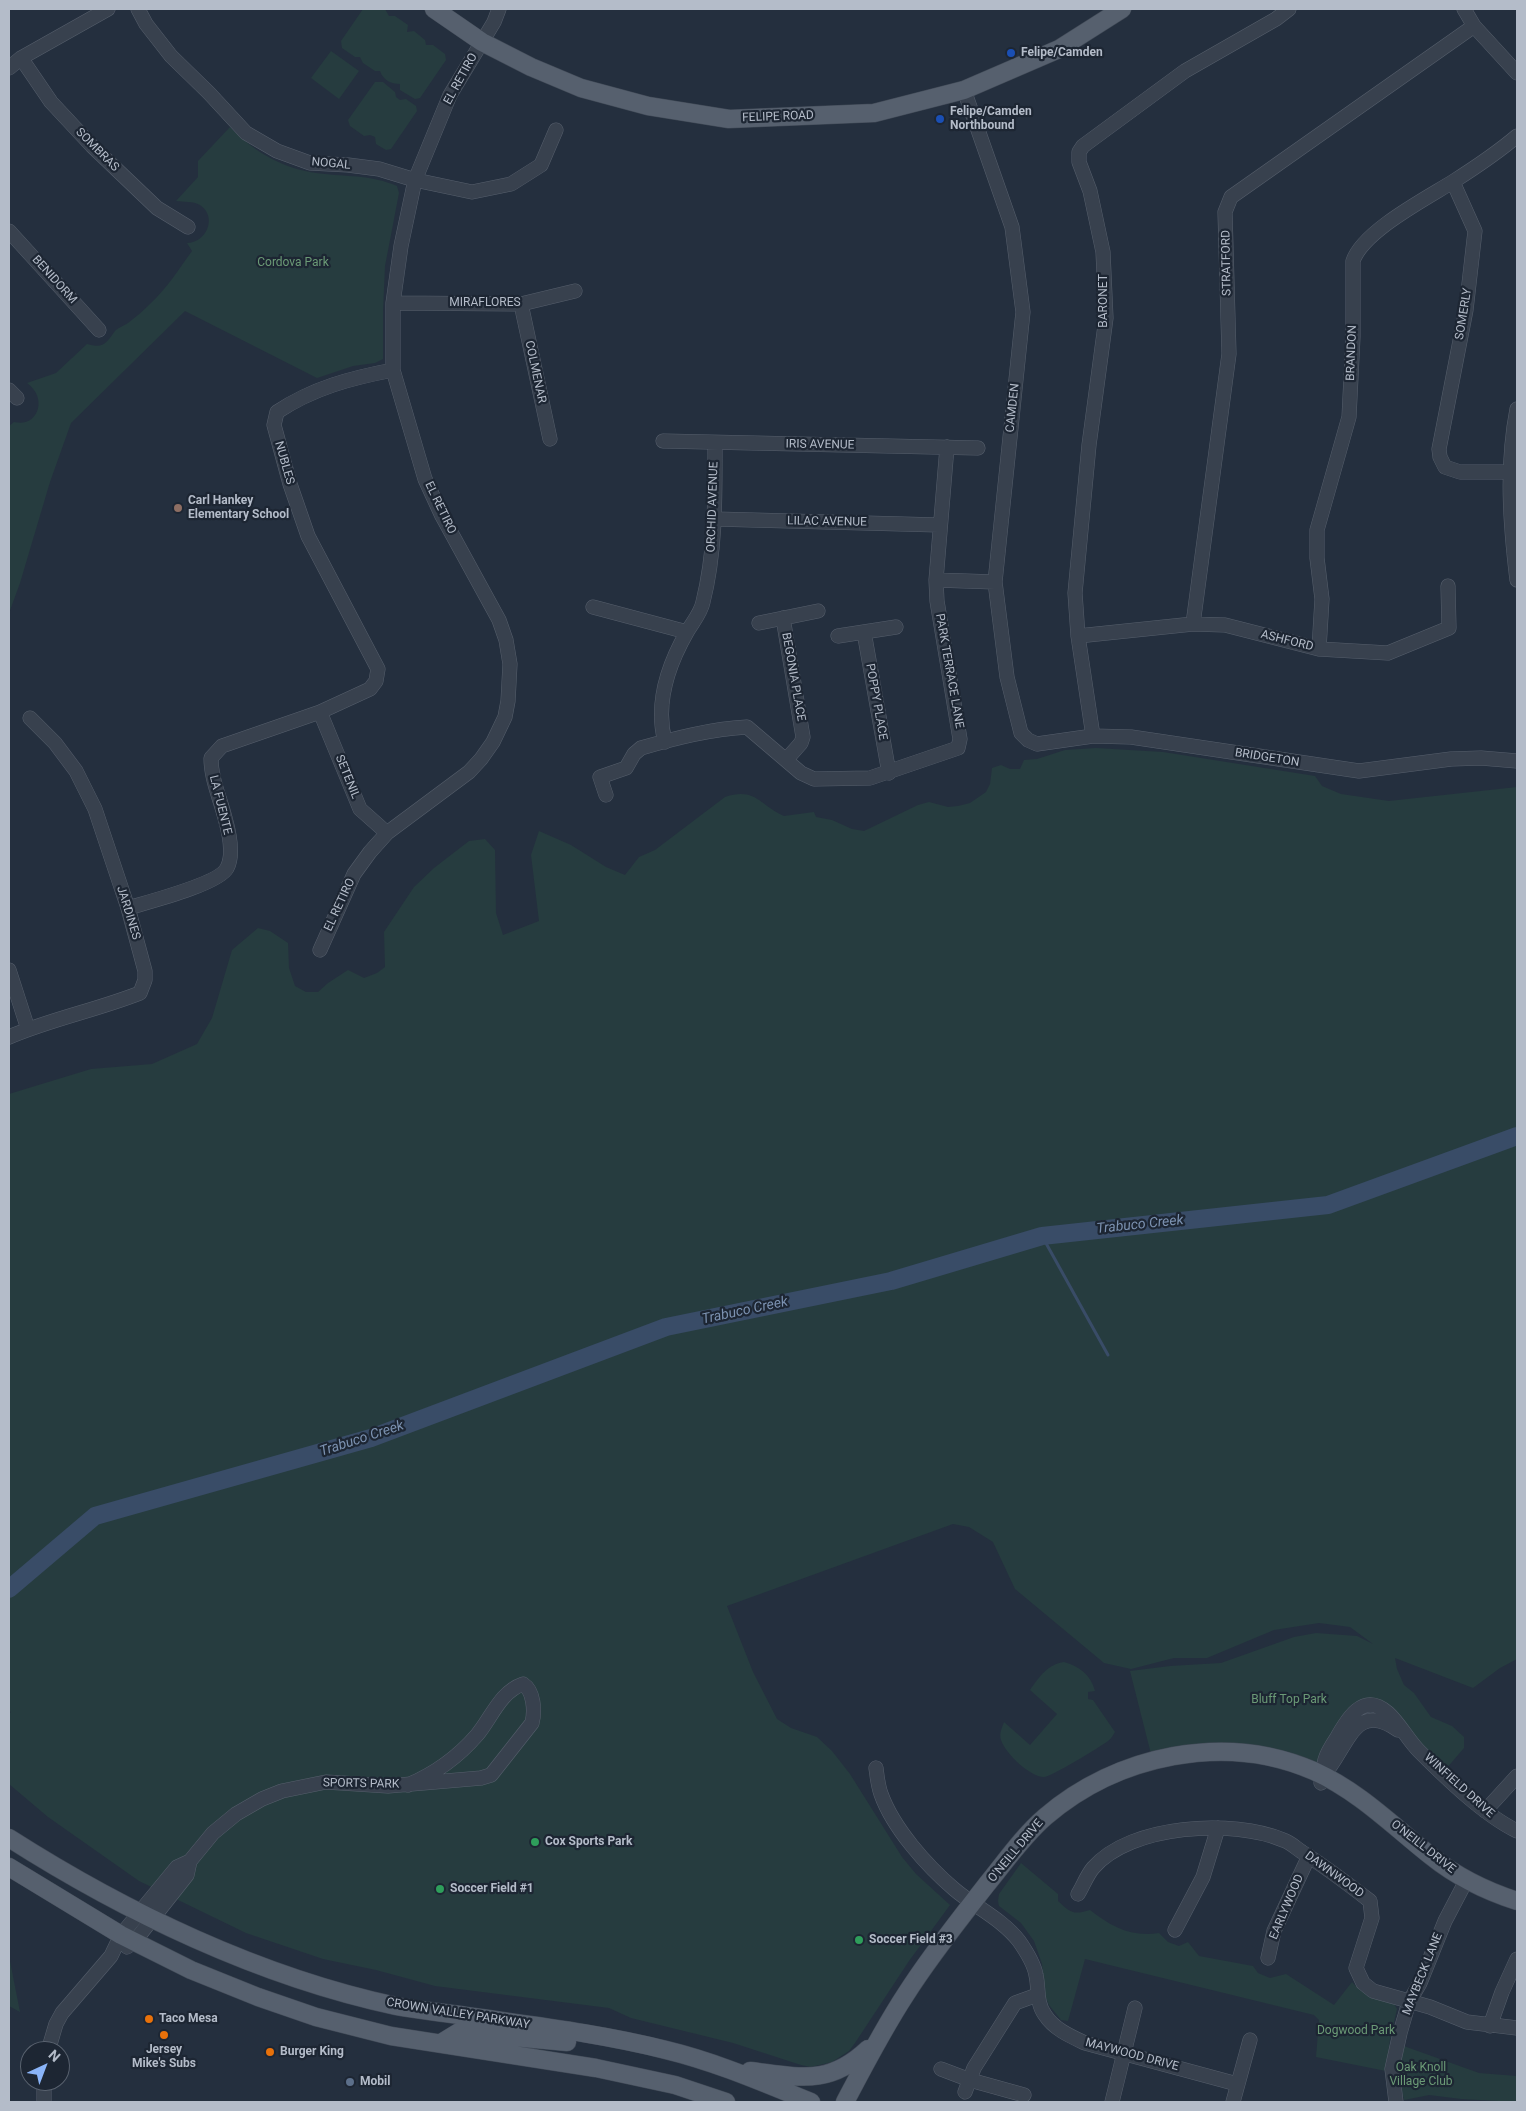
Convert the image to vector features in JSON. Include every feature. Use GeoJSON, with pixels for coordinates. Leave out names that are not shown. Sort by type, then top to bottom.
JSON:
{"type":"FeatureCollection","features":[{"type":"Feature","properties":{"kind":"main road","name":"FELIPE ROAD"},"geometry":{"type":"LineString","coordinates":[[434,9],[482,42],[530,68],[581,88],[648,106],[729,119],[874,113],[964,90],[1059,49],[1122,9]]}},
{"type":"Feature","properties":{"kind":"main road","name":"O'NEILL DRIVE"},"geometry":{"type":"LineString","coordinates":[[845,2102],[884,2029],[907,1993],[977,1905],[1027,1848],[1056,1819],[1094,1793],[1134,1774],[1173,1762],[1224,1761],[1274,1768],[1322,1780],[1465,1883],[1517,1909]]}},
{"type":"Feature","properties":{"kind":"main road","name":"CROWN VALLEY PARKWAY"},"geometry":{"type":"LineString","coordinates":[[9,1838],[65,1874],[202,1942],[253,1962],[330,1988],[396,2006],[593,2035],[667,2050],[725,2068],[811,2102]]}},
{"type":"Feature","properties":{"kind":"main road"},"geometry":{"type":"LineString","coordinates":[[9,1867],[128,1939],[191,1970],[258,1997],[316,2016],[391,2036],[596,2068],[675,2085],[726,2102]]}},
{"type":"Feature","properties":{"kind":"main road","name":"O'NEILL DRIVE"},"geometry":{"type":"LineString","coordinates":[[1465,1883],[1517,1901]]}},
{"type":"Feature","properties":{"kind":"main road","name":"O'NEILL DRIVE"},"geometry":{"type":"LineString","coordinates":[[857,2102],[898,2026],[977,1905]]}},
{"type":"Feature","properties":{"kind":"main road"},"geometry":{"type":"LineString","coordinates":[[725,2068],[792,2076],[819,2076],[837,2072],[854,2062],[870,2047],[884,2029]]}},
{"type":"Feature","properties":{"kind":"main road"},"geometry":{"type":"LineString","coordinates":[[441,2043],[459,2032],[569,2042],[593,2035]]}},
{"type":"Feature","properties":{"kind":"street"},"geometry":{"type":"LineString","coordinates":[[9,68],[21,58],[108,9]]}},
{"type":"Feature","properties":{"kind":"street","name":"NOGAL"},"geometry":{"type":"LineString","coordinates":[[138,9],[146,24],[171,56],[246,133],[277,151],[310,163],[379,169],[415,180],[472,192],[511,184],[541,165],[556,130]]}},
{"type":"Feature","properties":{"kind":"street","name":"EL RETIRO"},"geometry":{"type":"LineString","coordinates":[[320,950],[354,874],[370,852],[387,833],[469,772],[493,742],[505,717],[510,684],[510,664],[506,640],[499,620],[442,516],[425,479],[394,370],[393,303],[400,246],[415,180],[450,95],[482,42],[499,9]]}},
{"type":"Feature","properties":{"kind":"street","name":"BARONET"},"geometry":{"type":"LineString","coordinates":[[1093,736],[1078,636],[1075,592],[1079,538],[1106,318],[1103,252],[1090,191],[1079,162],[1079,152],[1083,146],[1185,72],[1276,19],[1289,9]]}},
{"type":"Feature","properties":{"kind":"street"},"geometry":{"type":"LineString","coordinates":[[1464,9],[1474,26],[1517,73]]}},
{"type":"Feature","properties":{"kind":"street","name":"STRATFORD"},"geometry":{"type":"LineString","coordinates":[[1193,624],[1229,354],[1225,212],[1231,197],[1474,26]]}},
{"type":"Feature","properties":{"kind":"street","name":"SOMBRAS"},"geometry":{"type":"LineString","coordinates":[[21,58],[51,102],[92,146],[156,208],[188,227]]}},
{"type":"Feature","properties":{"kind":"street","name":"CAMDEN"},"geometry":{"type":"LineString","coordinates":[[964,90],[1012,226],[1023,312],[995,582],[1008,677],[1022,732]]}},
{"type":"Feature","properties":{"kind":"street","name":"BRANDON"},"geometry":{"type":"LineString","coordinates":[[1319,649],[1322,599],[1317,558],[1317,530],[1348,417],[1353,337],[1355,255],[1366,240],[1415,204],[1500,151],[1517,136]]}},
{"type":"Feature","properties":{"kind":"street","name":"SOMERLY"},"geometry":{"type":"LineString","coordinates":[[1453,182],[1475,231],[1466,310],[1439,449],[1440,458],[1445,467],[1460,472],[1509,472]]}},
{"type":"Feature","properties":{"kind":"street","name":"BENIDORM"},"geometry":{"type":"LineString","coordinates":[[9,231],[99,330]]}},
{"type":"Feature","properties":{"kind":"street","name":"MIRAFLORES"},"geometry":{"type":"LineString","coordinates":[[393,303],[521,304],[575,291]]}},
{"type":"Feature","properties":{"kind":"street","name":"COLMENAR"},"geometry":{"type":"LineString","coordinates":[[521,304],[550,439]]}},
{"type":"Feature","properties":{"kind":"street","name":"NUBLES"},"geometry":{"type":"LineString","coordinates":[[376,681],[378,669],[308,536],[290,484],[274,425],[277,412],[293,401],[327,385],[355,377],[394,370]]}},
{"type":"Feature","properties":{"kind":"street"},"geometry":{"type":"LineString","coordinates":[[1517,417],[1509,472],[1517,580]]}},
{"type":"Feature","properties":{"kind":"street","name":"IRIS AVENUE"},"geometry":{"type":"LineString","coordinates":[[663,441],[978,448]]}},
{"type":"Feature","properties":{"kind":"street","name":"ORCHID AVENUE"},"geometry":{"type":"LineString","coordinates":[[664,742],[661,727],[663,696],[673,658],[703,605],[714,519],[715,443]]}},
{"type":"Feature","properties":{"kind":"street","name":"PARK TERRACE LANE"},"geometry":{"type":"LineString","coordinates":[[664,742],[701,733],[747,727],[800,773],[814,779],[870,778],[954,751],[960,744],[937,601],[936,580],[939,525],[947,447]]}},
{"type":"Feature","properties":{"kind":"street","name":"LILAC AVENUE"},"geometry":{"type":"LineString","coordinates":[[714,519],[939,525]]}},
{"type":"Feature","properties":{"kind":"street"},"geometry":{"type":"LineString","coordinates":[[936,580],[995,582]]}},
{"type":"Feature","properties":{"kind":"street","name":"ASHFORD"},"geometry":{"type":"LineString","coordinates":[[1078,636],[1193,624],[1225,625],[1319,649],[1388,653],[1450,628],[1448,586]]}},
{"type":"Feature","properties":{"kind":"street"},"geometry":{"type":"LineString","coordinates":[[593,607],[687,632]]}},
{"type":"Feature","properties":{"kind":"street","name":"BEGONIA PLACE"},"geometry":{"type":"LineString","coordinates":[[759,623],[818,612]]}},
{"type":"Feature","properties":{"kind":"street","name":"BEGONIA PLACE"},"geometry":{"type":"LineString","coordinates":[[783,618],[803,737],[801,743],[786,760]]}},
{"type":"Feature","properties":{"kind":"street"},"geometry":{"type":"LineString","coordinates":[[838,636],[896,626]]}},
{"type":"Feature","properties":{"kind":"street","name":"POPPY PLACE"},"geometry":{"type":"LineString","coordinates":[[864,632],[888,773]]}},
{"type":"Feature","properties":{"kind":"street","name":"LA FUENTE"},"geometry":{"type":"LineString","coordinates":[[128,908],[215,880],[227,868],[231,852],[225,819],[211,772],[211,758],[222,746],[320,712],[370,689],[376,681]]}},
{"type":"Feature","properties":{"kind":"street","name":"SETENIL"},"geometry":{"type":"LineString","coordinates":[[320,712],[360,809],[387,833]]}},
{"type":"Feature","properties":{"kind":"street","name":"JARDINES"},"geometry":{"type":"LineString","coordinates":[[9,1037],[28,1029],[116,1003],[140,993],[145,980],[145,971],[128,908],[95,809],[76,771],[55,743],[30,718]]}},
{"type":"Feature","properties":{"kind":"street","name":"BRIDGETON"},"geometry":{"type":"LineString","coordinates":[[1022,732],[1028,740],[1037,744],[1093,736],[1131,737],[1358,771],[1451,759],[1481,758],[1517,761]]}},
{"type":"Feature","properties":{"kind":"street"},"geometry":{"type":"LineString","coordinates":[[606,795],[600,779],[602,776],[626,768],[634,754],[641,748],[664,742]]}},
{"type":"Feature","properties":{"kind":"street"},"geometry":{"type":"LineString","coordinates":[[9,970],[28,1029]]}},
{"type":"Feature","properties":{"kind":"street","name":"SPORTS PARK"},"geometry":{"type":"LineString","coordinates":[[128,1939],[147,1915],[177,1867],[190,1860],[207,1839],[227,1821],[253,1804],[282,1791],[326,1782],[379,1786],[408,1785],[481,1778],[491,1775],[532,1723],[533,1714],[529,1688],[523,1684],[509,1692],[478,1734],[458,1753],[438,1770],[408,1785]]}},
{"type":"Feature","properties":{"kind":"street","name":"WINFIELD DRIVE"},"geometry":{"type":"LineString","coordinates":[[1322,1780],[1358,1724],[1377,1719],[1386,1721],[1405,1735],[1419,1751],[1485,1811],[1499,1822],[1517,1831]]}},
{"type":"Feature","properties":{"kind":"street","name":"MAYWOOD DRIVE"},"geometry":{"type":"LineString","coordinates":[[876,1768],[880,1792],[911,1844],[954,1889],[1001,1923],[1019,1941],[1031,1960],[1036,1975],[1037,1995],[1045,2015],[1064,2034],[1085,2043],[1237,2084]]}},
{"type":"Feature","properties":{"kind":"street"},"geometry":{"type":"LineString","coordinates":[[1485,1811],[1517,1776]]}},
{"type":"Feature","properties":{"kind":"street","name":"DAWNWOOD"},"geometry":{"type":"LineString","coordinates":[[1078,1894],[1093,1868],[1118,1848],[1159,1833],[1193,1828],[1239,1829],[1284,1840],[1370,1901],[1372,1918],[1356,1968],[1363,1983],[1373,1991],[1430,2007],[1467,2022],[1517,2028]]}},
{"type":"Feature","properties":{"kind":"street"},"geometry":{"type":"LineString","coordinates":[[1175,1930],[1203,1877],[1218,1828]]}},
{"type":"Feature","properties":{"kind":"street","name":"EARLYWOOD"},"geometry":{"type":"LineString","coordinates":[[1268,1958],[1274,1931],[1309,1856]]}},
{"type":"Feature","properties":{"kind":"street","name":"MAYBECK LANE"},"geometry":{"type":"LineString","coordinates":[[1396,2102],[1392,2069],[1409,2002],[1420,1983],[1445,1921],[1465,1883]]}},
{"type":"Feature","properties":{"kind":"street"},"geometry":{"type":"LineString","coordinates":[[51,2041],[56,2024],[62,2013],[110,1956],[128,1939]]}},
{"type":"Feature","properties":{"kind":"street"},"geometry":{"type":"LineString","coordinates":[[1490,2026],[1502,1992],[1517,1959]]}},
{"type":"Feature","properties":{"kind":"street"},"geometry":{"type":"LineString","coordinates":[[967,2086],[974,2068],[1015,2004],[1037,1995]]}},
{"type":"Feature","properties":{"kind":"street"},"geometry":{"type":"LineString","coordinates":[[1112,2102],[1122,2053],[1135,2008]]}},
{"type":"Feature","properties":{"kind":"street"},"geometry":{"type":"LineString","coordinates":[[1233,2102],[1250,2040]]}},
{"type":"Feature","properties":{"kind":"street"},"geometry":{"type":"LineString","coordinates":[[941,2069],[967,2086],[1024,2095]]}},
{"type":"Feature","properties":{"kind":"green space"},"geometry":{"type":"Polygon","coordinates":[[[363,9],[385,9],[389,16],[395,16],[408,25],[407,32],[414,31],[425,40],[426,45],[433,45],[445,54],[446,60],[420,98],[415,99],[400,90],[400,84],[388,81],[380,71],[375,71],[363,63],[360,57],[355,57],[342,48],[341,41],[363,9]]]}},
{"type":"Feature","properties":{"kind":"green space"},"geometry":{"type":"Polygon","coordinates":[[[331,51],[359,71],[339,99],[311,78],[331,51]]]}},
{"type":"Feature","properties":{"kind":"green space"},"geometry":{"type":"Polygon","coordinates":[[[375,82],[383,82],[395,92],[396,97],[400,100],[406,99],[416,106],[417,111],[391,149],[386,150],[376,144],[375,137],[370,135],[364,136],[350,126],[348,120],[375,82]]]}},
{"type":"Feature","properties":{"kind":"green space","name":"Cordova Park"},"geometry":{"type":"Polygon","coordinates":[[[230,127],[261,153],[285,165],[311,172],[370,178],[397,186],[399,193],[385,266],[383,359],[375,363],[353,366],[317,378],[185,311],[71,423],[50,482],[20,583],[9,613],[9,426],[14,422],[22,423],[29,421],[37,411],[39,404],[37,397],[34,390],[27,383],[56,373],[87,344],[97,346],[104,344],[116,330],[146,308],[168,285],[192,251],[187,243],[200,239],[209,222],[205,210],[200,205],[176,201],[198,177],[198,161],[230,127]]]}},
{"type":"Feature","properties":{"kind":"green space","name":"Bluff Top Park"},"geometry":{"type":"Polygon","coordinates":[[[1096,748],[1163,752],[1315,776],[1322,786],[1341,794],[1389,801],[1517,787],[1517,1659],[1500,1668],[1473,1688],[1395,1658],[1397,1669],[1404,1685],[1414,1693],[1431,1717],[1452,1726],[1464,1737],[1464,1748],[1446,1769],[1413,1737],[1389,1706],[1384,1702],[1369,1699],[1317,1765],[1151,1754],[1130,1671],[1221,1663],[1294,1637],[1316,1633],[1357,1636],[1373,1644],[1350,1627],[1319,1623],[1274,1630],[1207,1658],[1174,1658],[1131,1669],[1104,1663],[1015,1589],[993,1542],[969,1527],[953,1524],[727,1606],[753,1672],[777,1719],[791,1728],[817,1737],[832,1751],[850,1774],[902,1857],[916,1874],[950,1905],[909,1961],[849,2051],[832,2062],[811,2067],[733,2043],[631,2018],[609,2008],[435,1986],[376,1970],[323,1959],[246,1933],[139,1881],[48,1817],[9,1784],[9,1714],[11,1712],[9,1711],[9,1094],[91,1069],[152,1064],[197,1044],[212,1018],[232,950],[258,928],[270,931],[288,943],[289,968],[295,986],[306,992],[318,992],[348,970],[364,978],[377,973],[385,967],[384,932],[414,887],[434,868],[469,841],[485,839],[495,850],[496,913],[503,935],[539,921],[531,855],[539,831],[571,845],[606,867],[625,875],[639,857],[655,850],[725,797],[735,794],[751,796],[784,816],[814,812],[816,817],[832,820],[852,829],[864,831],[918,805],[929,802],[948,807],[970,803],[986,792],[990,784],[992,768],[1001,765],[1010,769],[1020,769],[1024,760],[1037,759],[1065,750],[1096,748]]]}},
{"type":"Feature","properties":{"kind":"green space"},"geometry":{"type":"Polygon","coordinates":[[[1064,1662],[1084,1672],[1091,1680],[1095,1691],[1088,1692],[1088,1699],[1093,1700],[1115,1732],[1108,1741],[1076,1761],[1048,1776],[1038,1776],[1025,1769],[1007,1751],[1000,1735],[1004,1722],[1030,1745],[1057,1714],[1030,1690],[1040,1676],[1049,1668],[1064,1662]]]}},
{"type":"Feature","properties":{"kind":"green space","name":"Dogwood Park"},"geometry":{"type":"Polygon","coordinates":[[[1021,1863],[1058,1894],[1058,1901],[1072,1912],[1090,1910],[1114,1926],[1130,1932],[1159,1933],[1168,1942],[1179,1946],[1188,1942],[1199,1956],[1253,1966],[1258,1973],[1270,1978],[1286,1974],[1334,2005],[1352,1982],[1365,1993],[1392,2000],[1397,2009],[1390,2039],[1386,2071],[1316,2057],[1319,2020],[1314,2015],[1085,1959],[1068,2021],[1061,2020],[1049,2005],[1045,1996],[1042,1964],[1034,1941],[1021,1923],[999,1906],[999,1894],[1021,1863]]]}},
{"type":"Feature","properties":{"kind":"green space"},"geometry":{"type":"Polygon","coordinates":[[[9,1956],[20,2012],[9,2006],[9,1956]]]}},
{"type":"Feature","properties":{"kind":"green space","name":"Oak Knoll Village Club"},"geometry":{"type":"Polygon","coordinates":[[[1401,2045],[1479,2073],[1517,2076],[1517,2102],[1429,2095],[1404,2100],[1400,2080],[1401,2045]]]}},
{"type":"Feature","properties":{"kind":"waterway","name":"Trabuco Creek"},"geometry":{"type":"LineString","coordinates":[[9,1589],[95,1516],[371,1438],[666,1327],[891,1281],[1042,1236],[1328,1205],[1517,1136]]}},
{"type":"Feature","properties":{"kind":"waterway"},"geometry":{"type":"LineString","coordinates":[[1042,1236],[1108,1355]]}},
{"type":"Feature","properties":{"kind":"place","name":"Felipe/Camden"},"geometry":{"type":"Point","coordinates":[1011,53]}},
{"type":"Feature","properties":{"kind":"place","name":"Felipe/Camden Northbound"},"geometry":{"type":"Point","coordinates":[940,119]}},
{"type":"Feature","properties":{"kind":"place","name":"Carl Hankey Elementary School"},"geometry":{"type":"Point","coordinates":[178,508]}},
{"type":"Feature","properties":{"kind":"place","name":"Cox Sports Park"},"geometry":{"type":"Point","coordinates":[535,1842]}},
{"type":"Feature","properties":{"kind":"place","name":"Soccer Field #1"},"geometry":{"type":"Point","coordinates":[440,1889]}},
{"type":"Feature","properties":{"kind":"place","name":"Soccer Field #3"},"geometry":{"type":"Point","coordinates":[859,1940]}},
{"type":"Feature","properties":{"kind":"place","name":"Taco Mesa"},"geometry":{"type":"Point","coordinates":[149,2019]}},
{"type":"Feature","properties":{"kind":"place","name":"Jersey Mike's Subs"},"geometry":{"type":"Point","coordinates":[164,2035]}},
{"type":"Feature","properties":{"kind":"place","name":"Burger King"},"geometry":{"type":"Point","coordinates":[270,2052]}},
{"type":"Feature","properties":{"kind":"place","name":"Mobil"},"geometry":{"type":"Point","coordinates":[350,2082]}}]}
